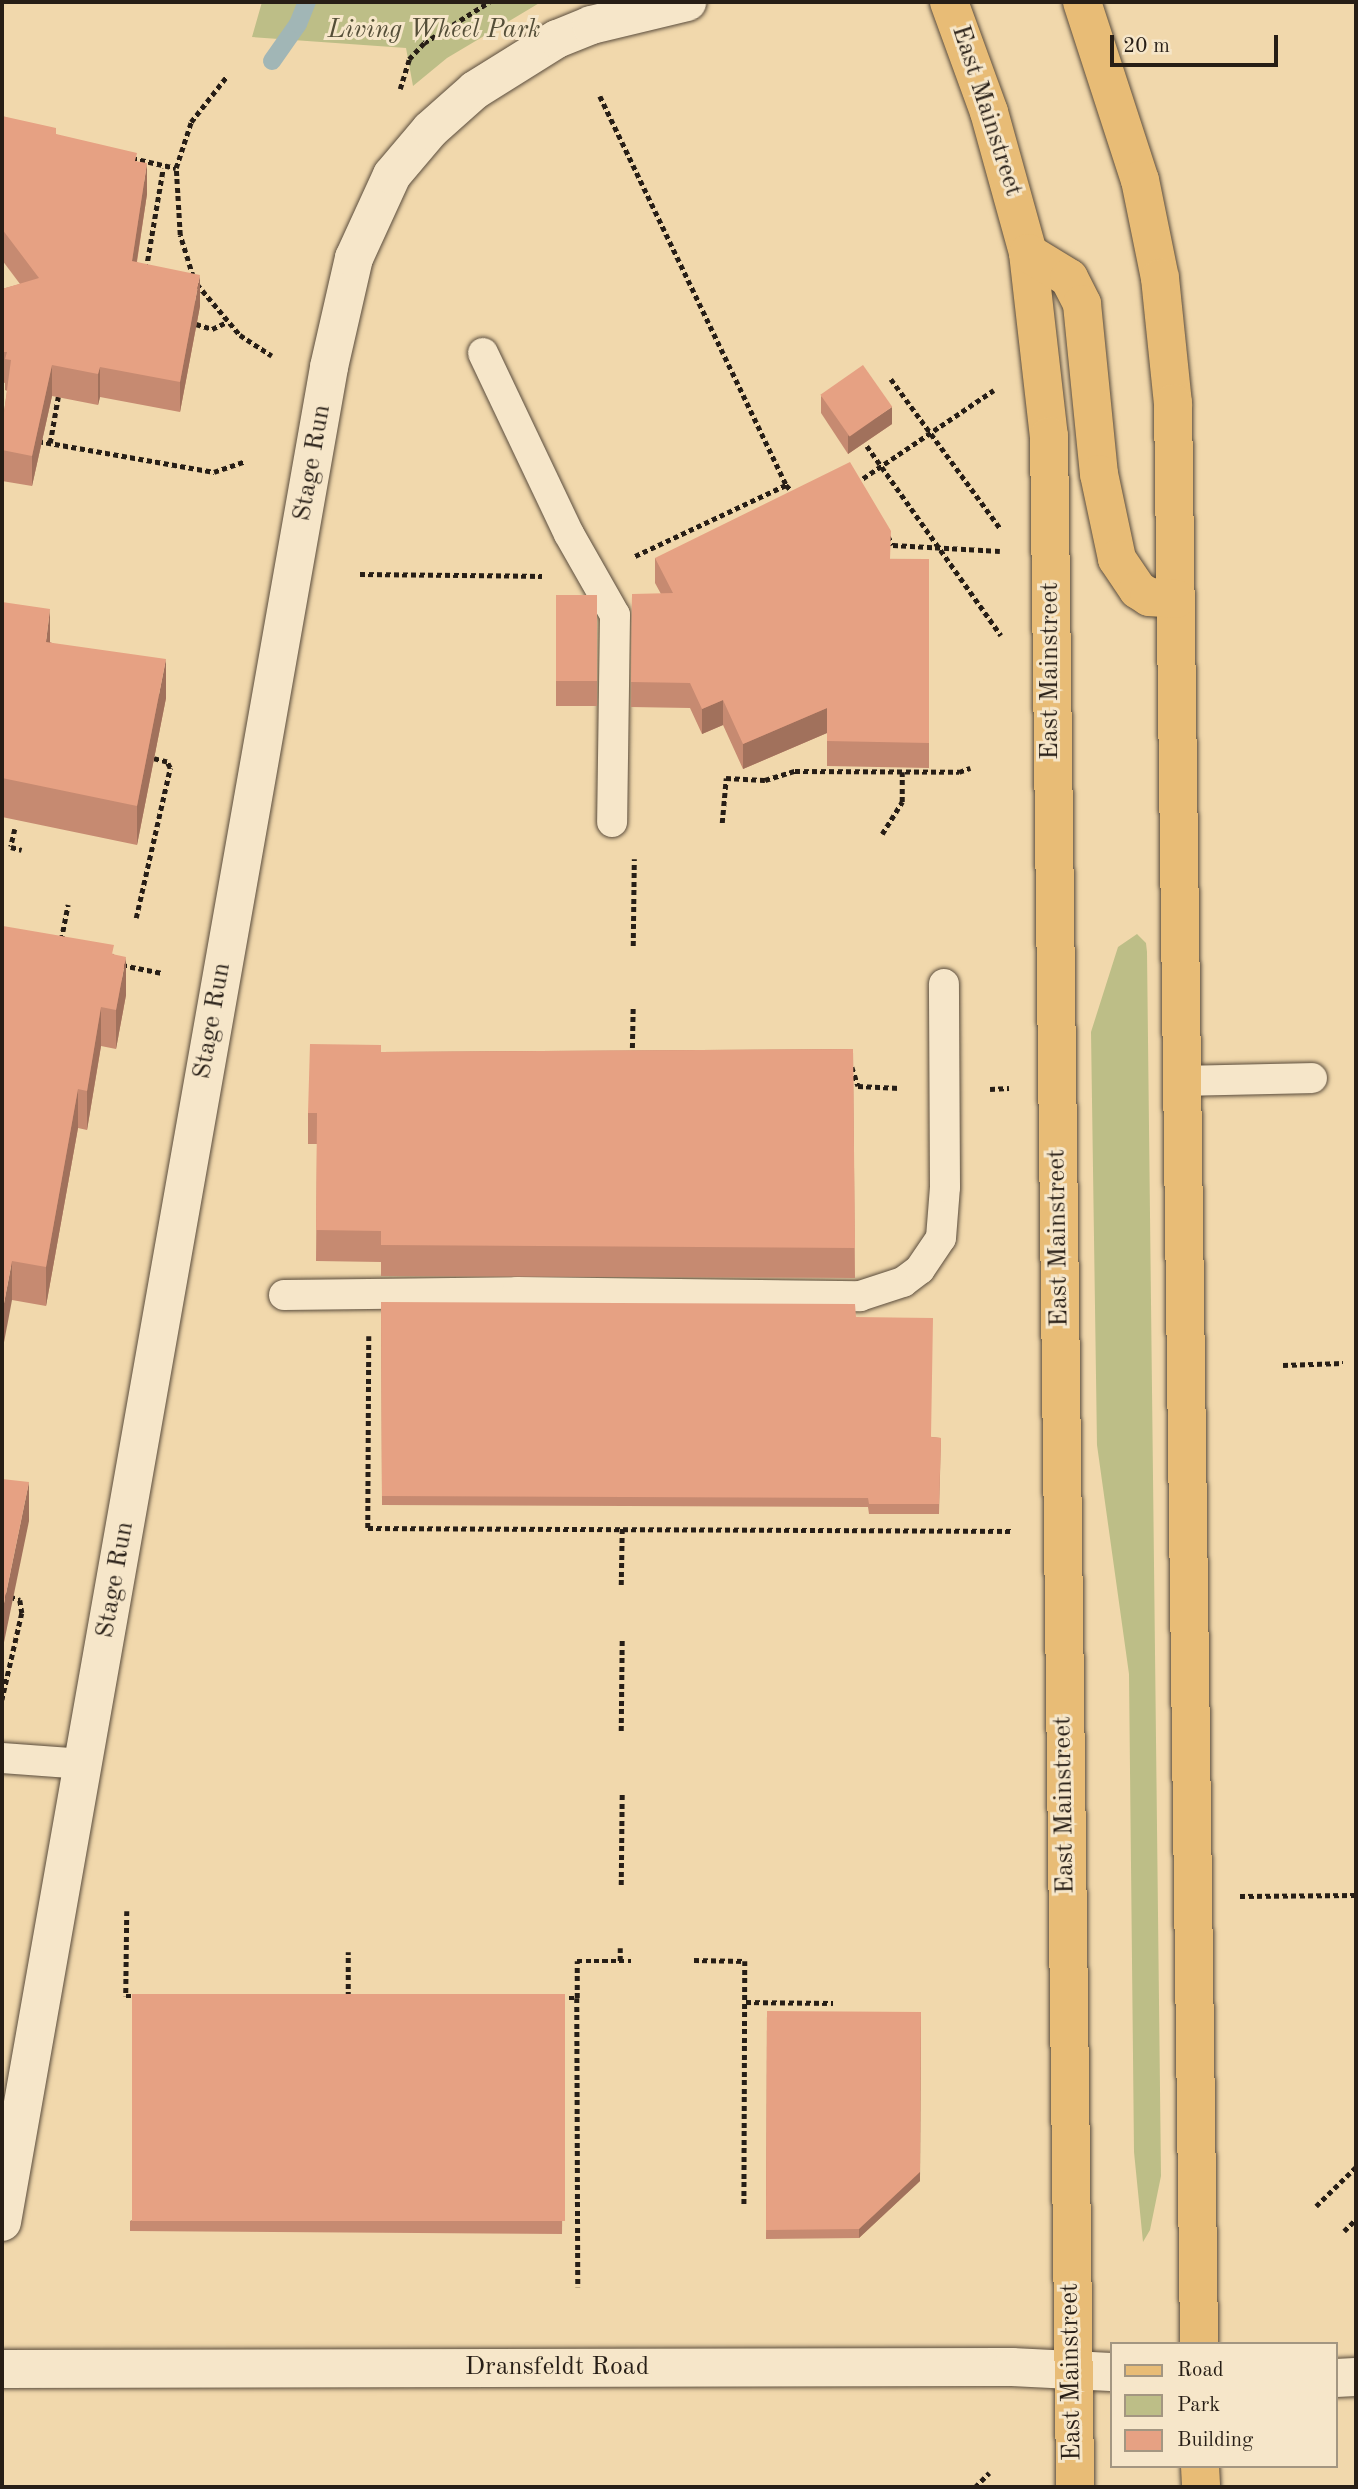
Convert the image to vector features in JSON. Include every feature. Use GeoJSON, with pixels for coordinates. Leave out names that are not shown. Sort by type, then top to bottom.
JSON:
{"type":"FeatureCollection","features":[{"type":"Feature","properties":{"kind":"main road","name":"East Mainstreet"},"geometry":{"type":"LineString","coordinates":[[949,2],[992,122],[1028,253],[1049,436],[1075,2487]]}},
{"type":"Feature","properties":{"kind":"main road"},"geometry":{"type":"LineString","coordinates":[[1082,2],[1140,180],[1160,278],[1173,403],[1199,2342]]}},
{"type":"Feature","properties":{"kind":"main road"},"geometry":{"type":"LineString","coordinates":[[1028,253],[1069,278],[1082,304],[1099,474],[1117,559],[1138,590],[1149,597],[1175,599]]}},
{"type":"Feature","properties":{"kind":"main road"},"geometry":{"type":"LineString","coordinates":[[1200,2468],[1201,2487]]}},
{"type":"Feature","properties":{"kind":"street","name":"Stage Run"},"geometry":{"type":"LineString","coordinates":[[2,2222],[28,2055],[84,1764],[331,356],[354,258],[392,175],[408,152],[475,90],[557,39],[591,24],[687,2]]}},
{"type":"Feature","properties":{"kind":"street","name":"Dransfeldt Road"},"geometry":{"type":"LineString","coordinates":[[2,2369],[1072,2369],[1110,2372]]}},
{"type":"Feature","properties":{"kind":"street"},"geometry":{"type":"LineString","coordinates":[[1337,2378],[1356,2377]]}},
{"type":"Feature","properties":{"kind":"lane"},"geometry":{"type":"LineString","coordinates":[[483,353],[569,534],[615,615],[612,822]]}},
{"type":"Feature","properties":{"kind":"lane"},"geometry":{"type":"LineString","coordinates":[[284,1295],[370,1293],[860,1296],[902,1282],[929,1256],[942,1227],[944,984]]}},
{"type":"Feature","properties":{"kind":"lane"},"geometry":{"type":"LineString","coordinates":[[1183,1081],[1312,1078]]}},
{"type":"Feature","properties":{"kind":"lane"},"geometry":{"type":"LineString","coordinates":[[2,1758],[84,1764]]}},
{"type":"Feature","properties":{"kind":"path"},"geometry":{"type":"LineString","coordinates":[[394,94],[402,87],[409,59],[424,43],[489,2]]}},
{"type":"Feature","properties":{"kind":"path"},"geometry":{"type":"LineString","coordinates":[[227,76],[191,122],[176,168],[177,209],[187,261],[195,281],[227,322],[272,356]]}},
{"type":"Feature","properties":{"kind":"path"},"geometry":{"type":"LineString","coordinates":[[600,96],[786,485],[807,503]]}},
{"type":"Feature","properties":{"kind":"path"},"geometry":{"type":"LineString","coordinates":[[129,157],[163,168],[176,168]]}},
{"type":"Feature","properties":{"kind":"path"},"geometry":{"type":"LineString","coordinates":[[144,282],[163,168]]}},
{"type":"Feature","properties":{"kind":"path"},"geometry":{"type":"LineString","coordinates":[[196,324],[212,328],[227,322]]}},
{"type":"Feature","properties":{"kind":"path"},"geometry":{"type":"LineString","coordinates":[[891,379],[1003,531]]}},
{"type":"Feature","properties":{"kind":"path"},"geometry":{"type":"LineString","coordinates":[[848,489],[997,387]]}},
{"type":"Feature","properties":{"kind":"path"},"geometry":{"type":"LineString","coordinates":[[50,443],[58,397]]}},
{"type":"Feature","properties":{"kind":"path"},"geometry":{"type":"LineString","coordinates":[[26,439],[214,472],[243,462]]}},
{"type":"Feature","properties":{"kind":"path"},"geometry":{"type":"LineString","coordinates":[[867,446],[1004,639]]}},
{"type":"Feature","properties":{"kind":"path"},"geometry":{"type":"LineString","coordinates":[[635,556],[786,485]]}},
{"type":"Feature","properties":{"kind":"path"},"geometry":{"type":"LineString","coordinates":[[884,529],[893,545],[941,550],[1004,551]]}},
{"type":"Feature","properties":{"kind":"path"},"geometry":{"type":"LineString","coordinates":[[883,543],[890,539]]}},
{"type":"Feature","properties":{"kind":"path"},"geometry":{"type":"LineString","coordinates":[[360,574],[555,576]]}},
{"type":"Feature","properties":{"kind":"path"},"geometry":{"type":"LineString","coordinates":[[136,918],[170,768],[167,762],[148,757]]}},
{"type":"Feature","properties":{"kind":"path"},"geometry":{"type":"LineString","coordinates":[[722,824],[726,778],[765,780],[795,771],[902,772],[970,768]]}},
{"type":"Feature","properties":{"kind":"path"},"geometry":{"type":"LineString","coordinates":[[882,834],[902,802],[902,772]]}},
{"type":"Feature","properties":{"kind":"path"},"geometry":{"type":"LineString","coordinates":[[15,829],[12,847],[22,850]]}},
{"type":"Feature","properties":{"kind":"path"},"geometry":{"type":"LineString","coordinates":[[633,946],[634,852]]}},
{"type":"Feature","properties":{"kind":"path"},"geometry":{"type":"LineString","coordinates":[[61,944],[68,905]]}},
{"type":"Feature","properties":{"kind":"path"},"geometry":{"type":"LineString","coordinates":[[117,964],[162,974]]}},
{"type":"Feature","properties":{"kind":"path"},"geometry":{"type":"LineString","coordinates":[[632,1060],[633,1005]]}},
{"type":"Feature","properties":{"kind":"path"},"geometry":{"type":"LineString","coordinates":[[618,1060],[646,1061]]}},
{"type":"Feature","properties":{"kind":"path"},"geometry":{"type":"LineString","coordinates":[[850,1062],[859,1086],[906,1089]]}},
{"type":"Feature","properties":{"kind":"path"},"geometry":{"type":"LineString","coordinates":[[370,1293],[368,1528],[1015,1531]]}},
{"type":"Feature","properties":{"kind":"path"},"geometry":{"type":"LineString","coordinates":[[1283,1365],[1343,1363]]}},
{"type":"Feature","properties":{"kind":"path"},"geometry":{"type":"LineString","coordinates":[[621,1585],[622,1528]]}},
{"type":"Feature","properties":{"kind":"path"},"geometry":{"type":"LineString","coordinates":[[2,1594],[20,1601],[22,1613],[2,1700]]}},
{"type":"Feature","properties":{"kind":"path"},"geometry":{"type":"LineString","coordinates":[[621,1731],[622,1638]]}},
{"type":"Feature","properties":{"kind":"path"},"geometry":{"type":"LineString","coordinates":[[621,1885],[622,1794]]}},
{"type":"Feature","properties":{"kind":"path"},"geometry":{"type":"LineString","coordinates":[[1234,1903],[1233,1896],[1356,1895]]}},
{"type":"Feature","properties":{"kind":"path"},"geometry":{"type":"LineString","coordinates":[[127,1911],[126,1996],[153,1996]]}},
{"type":"Feature","properties":{"kind":"path"},"geometry":{"type":"LineString","coordinates":[[620,1948],[620,1961]]}},
{"type":"Feature","properties":{"kind":"path"},"geometry":{"type":"LineString","coordinates":[[348,1952],[348,1997]]}},
{"type":"Feature","properties":{"kind":"path"},"geometry":{"type":"LineString","coordinates":[[694,1960],[745,1961],[744,2207]]}},
{"type":"Feature","properties":{"kind":"path"},"geometry":{"type":"LineString","coordinates":[[578,2287],[577,1961],[631,1961]]}},
{"type":"Feature","properties":{"kind":"path"},"geometry":{"type":"LineString","coordinates":[[334,1997],[361,1997]]}},
{"type":"Feature","properties":{"kind":"path"},"geometry":{"type":"LineString","coordinates":[[550,1998],[577,1998]]}},
{"type":"Feature","properties":{"kind":"path"},"geometry":{"type":"LineString","coordinates":[[746,2001],[833,2003]]}},
{"type":"Feature","properties":{"kind":"path"},"geometry":{"type":"LineString","coordinates":[[1316,2206],[1356,2167]]}},
{"type":"Feature","properties":{"kind":"path"},"geometry":{"type":"LineString","coordinates":[[1344,2231],[1356,2219]]}},
{"type":"Feature","properties":{"kind":"path"},"geometry":{"type":"LineString","coordinates":[[975,2487],[989,2473]]}},
{"type":"Feature","properties":{"kind":"green space","name":"Living Wheel Park"},"geometry":{"type":"Polygon","coordinates":[[[262,2],[541,2],[447,58],[413,86],[406,48],[252,37],[262,2]]]}},
{"type":"Feature","properties":{"kind":"green space"},"geometry":{"type":"Polygon","coordinates":[[[1137,934],[1146,943],[1147,952],[1161,2176],[1150,2230],[1143,2242],[1134,2152],[1129,1674],[1097,1445],[1091,1032],[1118,947],[1137,934]]]}},
{"type":"Feature","properties":{"kind":"building"},"geometry":{"type":"Polygon","coordinates":[[[2,116],[56,128],[56,134],[137,153],[135,161],[147,163],[132,261],[200,275],[180,382],[100,367],[98,374],[52,365],[32,456],[2,450],[2,427],[11,360],[5,359],[7,352],[2,352],[2,289],[39,278],[2,229],[2,116]]]}},
{"type":"Feature","properties":{"kind":"building"},"geometry":{"type":"Polygon","coordinates":[[[863,365],[892,407],[850,437],[820,395],[863,365]]]}},
{"type":"Feature","properties":{"kind":"building"},"geometry":{"type":"Polygon","coordinates":[[[850,462],[891,531],[890,559],[929,559],[929,743],[827,741],[827,708],[743,744],[723,700],[702,709],[690,683],[631,682],[632,594],[673,593],[655,558],[850,462]]]}},
{"type":"Feature","properties":{"kind":"building"},"geometry":{"type":"Polygon","coordinates":[[[556,595],[597,595],[597,681],[556,681],[556,595]]]}},
{"type":"Feature","properties":{"kind":"building"},"geometry":{"type":"Polygon","coordinates":[[[2,602],[50,609],[46,642],[166,659],[137,806],[2,778],[2,602]]]}},
{"type":"Feature","properties":{"kind":"building"},"geometry":{"type":"Polygon","coordinates":[[[3,926],[114,945],[112,954],[126,957],[116,1010],[101,1007],[87,1091],[78,1089],[46,1267],[12,1261],[2,1314],[2,936],[3,926]]]}},
{"type":"Feature","properties":{"kind":"building"},"geometry":{"type":"Polygon","coordinates":[[[310,1044],[381,1045],[381,1052],[853,1049],[855,1248],[381,1245],[381,1231],[316,1230],[317,1113],[308,1113],[310,1044]]]}},
{"type":"Feature","properties":{"kind":"building"},"geometry":{"type":"Polygon","coordinates":[[[381,1302],[855,1304],[856,1317],[933,1318],[931,1437],[941,1438],[939,1504],[869,1504],[868,1498],[382,1496],[381,1302]]]}},
{"type":"Feature","properties":{"kind":"building"},"geometry":{"type":"Polygon","coordinates":[[[2,1479],[29,1482],[2,1613],[2,1479]]]}},
{"type":"Feature","properties":{"kind":"building"},"geometry":{"type":"Polygon","coordinates":[[[132,1994],[565,1994],[565,2221],[132,2221],[132,1994]]]}},
{"type":"Feature","properties":{"kind":"building"},"geometry":{"type":"Polygon","coordinates":[[[767,2011],[921,2012],[920,2172],[859,2229],[766,2230],[767,2011]]]}},
{"type":"Feature","properties":{"kind":"waterway"},"geometry":{"type":"LineString","coordinates":[[272,61],[298,24],[307,2]]}}]}
